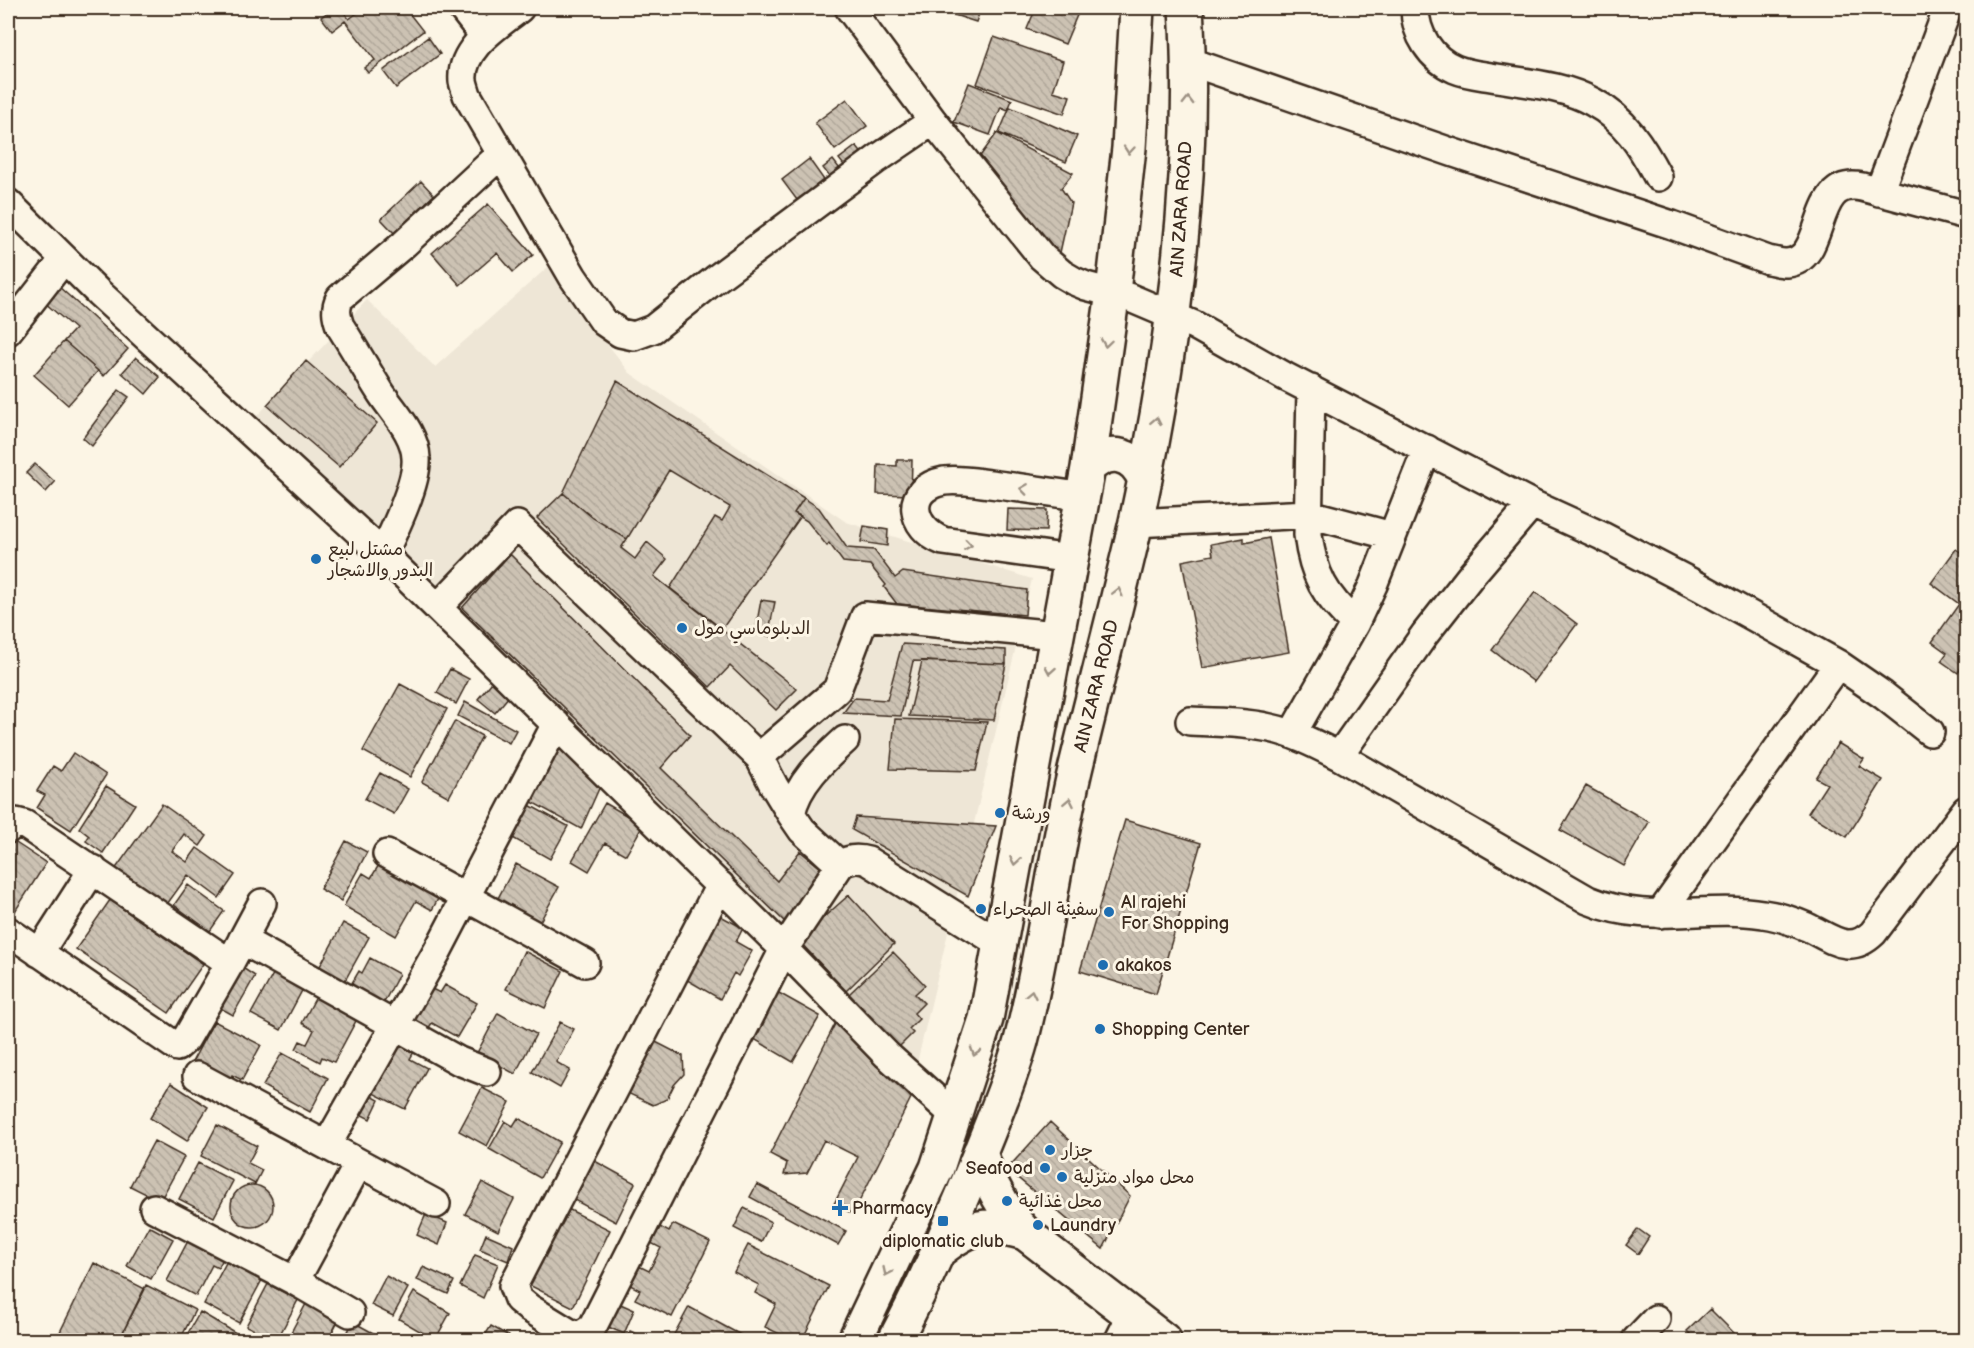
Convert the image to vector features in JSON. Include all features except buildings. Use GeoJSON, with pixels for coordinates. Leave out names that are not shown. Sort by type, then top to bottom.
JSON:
{"type":"FeatureCollection","features":[{"type":"Feature","properties":{"kind":"main road"},"geometry":{"type":"LineString","coordinates":[[855,1341],[937,1168],[986,1019],[1085,482],[1113,292],[1129,148],[1137,8]]}},
{"type":"Feature","properties":{"kind":"main road","name":"AIN ZARA ROAD"},"geometry":{"type":"LineString","coordinates":[[895,1341],[940,1250],[1005,1091],[1021,1042],[1074,774],[1135,523],[1159,404],[1173,315],[1185,171],[1188,61],[1186,8]]}},
{"type":"Feature","properties":{"kind":"main road"},"geometry":{"type":"LineString","coordinates":[[1085,482],[1102,457],[1119,455],[1135,463],[1144,478]]}},
{"type":"Feature","properties":{"kind":"main road"},"geometry":{"type":"LineString","coordinates":[[980,1152],[997,1196],[1012,1219],[1025,1233],[1126,1328],[1164,1341]]}},
{"type":"Feature","properties":{"kind":"main road"},"geometry":{"type":"LineString","coordinates":[[940,1250],[958,1236],[979,1227],[1002,1227],[1025,1233]]}},
{"type":"Feature","properties":{"kind":"street"},"geometry":{"type":"LineString","coordinates":[[462,8],[484,36]]}},
{"type":"Feature","properties":{"kind":"street"},"geometry":{"type":"LineString","coordinates":[[520,8],[484,36],[471,52],[465,66],[463,81],[467,95],[573,277],[604,322],[620,333],[634,336],[653,329],[717,278],[877,159],[933,121]]}},
{"type":"Feature","properties":{"kind":"street"},"geometry":{"type":"LineString","coordinates":[[849,8],[933,121],[1042,257],[1062,274],[1086,286],[1113,292],[1173,315],[1532,504],[1602,536],[1690,582],[1838,663],[1930,732]]}},
{"type":"Feature","properties":{"kind":"street"},"geometry":{"type":"LineString","coordinates":[[1415,8],[1421,37],[1446,64],[1469,73],[1560,89],[1593,102],[1608,111],[1633,135],[1658,177]]}},
{"type":"Feature","properties":{"kind":"street"},"geometry":{"type":"LineString","coordinates":[[1879,192],[1948,8]]}},
{"type":"Feature","properties":{"kind":"street"},"geometry":{"type":"LineString","coordinates":[[1188,61],[1672,225],[1768,260],[1789,263],[1804,255],[1828,201],[1837,191],[1849,186],[1966,215]]}},
{"type":"Feature","properties":{"kind":"street"},"geometry":{"type":"LineString","coordinates":[[383,554],[399,518],[414,476],[417,459],[414,444],[404,425],[381,394],[340,326],[336,306],[340,298],[404,244],[501,154]]}},
{"type":"Feature","properties":{"kind":"street"},"geometry":{"type":"LineString","coordinates":[[8,203],[116,309],[383,554],[720,885],[887,1055],[954,1115]]}},
{"type":"Feature","properties":{"kind":"street"},"geometry":{"type":"LineString","coordinates":[[8,331],[64,259]]}},
{"type":"Feature","properties":{"kind":"street"},"geometry":{"type":"LineString","coordinates":[[1311,389],[1308,535],[1311,555],[1317,575],[1333,601],[1355,623]]}},
{"type":"Feature","properties":{"kind":"street"},"geometry":{"type":"LineString","coordinates":[[1292,734],[1355,623],[1373,585],[1427,449]]}},
{"type":"Feature","properties":{"kind":"street"},"geometry":{"type":"LineString","coordinates":[[1071,559],[943,541],[928,534],[923,528],[918,521],[916,506],[922,492],[927,487],[942,482],[1085,482]]}},
{"type":"Feature","properties":{"kind":"street"},"geometry":{"type":"LineString","coordinates":[[1339,756],[1425,634],[1532,504]]}},
{"type":"Feature","properties":{"kind":"street"},"geometry":{"type":"LineString","coordinates":[[1135,523],[1309,514],[1392,536]]}},
{"type":"Feature","properties":{"kind":"street"},"geometry":{"type":"LineString","coordinates":[[438,608],[517,525],[759,758],[802,830],[840,865]]}},
{"type":"Feature","properties":{"kind":"street"},"geometry":{"type":"LineString","coordinates":[[759,758],[837,690],[865,616],[1056,635]]}},
{"type":"Feature","properties":{"kind":"street"},"geometry":{"type":"LineString","coordinates":[[1660,914],[1838,663]]}},
{"type":"Feature","properties":{"kind":"street"},"geometry":{"type":"LineString","coordinates":[[1190,721],[1244,724],[1292,734],[1339,756],[1588,900],[1604,907],[1660,914],[1724,910],[1756,913],[1788,920],[1838,943],[1853,944],[1873,933],[1966,810]]}},
{"type":"Feature","properties":{"kind":"street"},"geometry":{"type":"LineString","coordinates":[[327,1145],[466,898],[556,724]]}},
{"type":"Feature","properties":{"kind":"street"},"geometry":{"type":"LineString","coordinates":[[792,814],[794,800],[803,787],[825,758],[844,740]]}},
{"type":"Feature","properties":{"kind":"street"},"geometry":{"type":"LineString","coordinates":[[8,829],[16,822],[24,824],[93,869],[236,952],[396,1024],[459,1060],[487,1072]]}},
{"type":"Feature","properties":{"kind":"street"},"geometry":{"type":"LineString","coordinates":[[387,854],[585,963]]}},
{"type":"Feature","properties":{"kind":"street"},"geometry":{"type":"LineString","coordinates":[[720,885],[513,1286],[518,1299],[529,1308],[573,1335],[584,1333],[592,1328],[784,949],[840,865],[852,859],[868,861],[999,943]]}},
{"type":"Feature","properties":{"kind":"street"},"geometry":{"type":"LineString","coordinates":[[39,953],[93,869]]}},
{"type":"Feature","properties":{"kind":"street"},"geometry":{"type":"LineString","coordinates":[[8,931],[177,1047],[186,1039],[262,903]]}},
{"type":"Feature","properties":{"kind":"street"},"geometry":{"type":"LineString","coordinates":[[197,1076],[436,1204]]}},
{"type":"Feature","properties":{"kind":"street"},"geometry":{"type":"LineString","coordinates":[[295,1281],[358,1163]]}},
{"type":"Feature","properties":{"kind":"street"},"geometry":{"type":"LineString","coordinates":[[154,1208],[350,1312]]}},
{"type":"Feature","properties":{"kind":"street"},"geometry":{"type":"LineString","coordinates":[[1636,1341],[1656,1319]]}},
{"type":"Feature","properties":{"kind":"shaded area"},"geometry":{"type":"Polygon","coordinates":[[[548,267],[630,373],[846,522],[1032,579],[917,1063],[255,418],[367,300],[435,367],[548,267]]]}},
{"type":"Feature","properties":{"kind":"place","name":"مشتل لبيع البدور والاشجار"},"geometry":{"type":"Point","coordinates":[316,559]}},
{"type":"Feature","properties":{"kind":"place","name":"الدبلوماسي مول"},"geometry":{"type":"Point","coordinates":[682,628]}},
{"type":"Feature","properties":{"kind":"place","name":"ورشة"},"geometry":{"type":"Point","coordinates":[1000,813]}},
{"type":"Feature","properties":{"kind":"place","name":"سفينة الصحراء"},"geometry":{"type":"Point","coordinates":[981,909]}},
{"type":"Feature","properties":{"kind":"place","name":"Al rajehi For Shopping"},"geometry":{"type":"Point","coordinates":[1109,912]}},
{"type":"Feature","properties":{"kind":"place","name":"akakos"},"geometry":{"type":"Point","coordinates":[1103,965]}},
{"type":"Feature","properties":{"kind":"place","name":"Shopping Center"},"geometry":{"type":"Point","coordinates":[1100,1029]}},
{"type":"Feature","properties":{"kind":"place","name":"جزار"},"geometry":{"type":"Point","coordinates":[1050,1150]}},
{"type":"Feature","properties":{"kind":"place","name":"Seafood"},"geometry":{"type":"Point","coordinates":[1045,1168]}},
{"type":"Feature","properties":{"kind":"place","name":"محل مواد منزلية"},"geometry":{"type":"Point","coordinates":[1062,1177]}},
{"type":"Feature","properties":{"kind":"place","name":"محل غذائية"},"geometry":{"type":"Point","coordinates":[1007,1201]}},
{"type":"Feature","properties":{"kind":"place","name":"Pharmacy"},"geometry":{"type":"Point","coordinates":[840,1208]}},
{"type":"Feature","properties":{"kind":"place","name":"diplomatic club"},"geometry":{"type":"Point","coordinates":[943,1221]}},
{"type":"Feature","properties":{"kind":"place","name":"Laundry"},"geometry":{"type":"Point","coordinates":[1038,1225]}}]}
